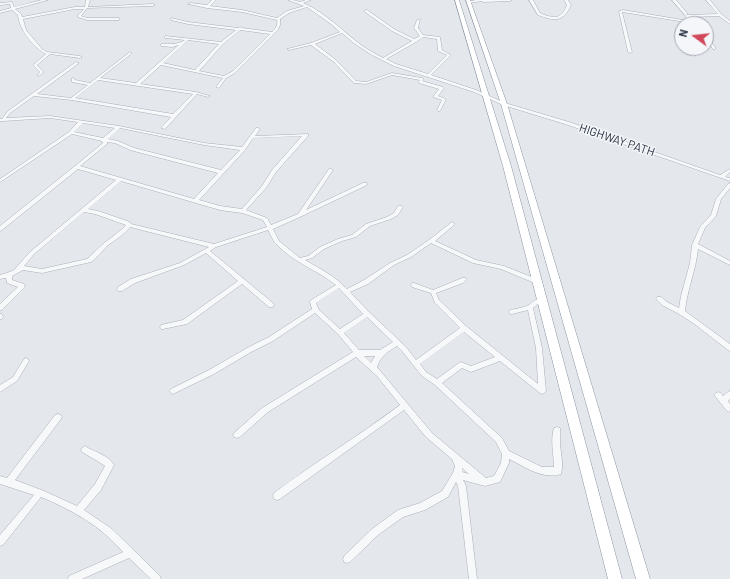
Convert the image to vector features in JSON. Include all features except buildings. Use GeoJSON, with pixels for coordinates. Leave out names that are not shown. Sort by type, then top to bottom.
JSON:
{"type":"FeatureCollection","features":[{"type":"Feature","properties":{"kind":"highway"},"geometry":{"type":"LineString","coordinates":[[457,0],[507,166],[615,579]]}},
{"type":"Feature","properties":{"kind":"highway"},"geometry":{"type":"LineString","coordinates":[[468,1],[504,104],[643,579]]}},
{"type":"Feature","properties":{"kind":"highway"},"geometry":{"type":"LineString","coordinates":[[467,30],[478,29]]}},
{"type":"Feature","properties":{"kind":"street"},"geometry":{"type":"LineString","coordinates":[[0,12],[46,0]]}},
{"type":"Feature","properties":{"kind":"street"},"geometry":{"type":"LineString","coordinates":[[88,0],[86,8],[79,16],[84,18],[118,20]]}},
{"type":"Feature","properties":{"kind":"street"},"geometry":{"type":"LineString","coordinates":[[207,7],[214,0]]}},
{"type":"Feature","properties":{"kind":"street","name":"HIGHWAY PATH"},"geometry":{"type":"LineString","coordinates":[[290,0],[305,1],[307,6],[332,22],[362,47],[383,59],[428,76],[475,91],[487,98],[504,104],[567,123],[730,180]]}},
{"type":"Feature","properties":{"kind":"street"},"geometry":{"type":"LineString","coordinates":[[468,1],[510,0]]}},
{"type":"Feature","properties":{"kind":"street"},"geometry":{"type":"LineString","coordinates":[[531,0],[539,14],[551,18],[558,18],[564,15],[569,5],[566,0]]}},
{"type":"Feature","properties":{"kind":"street"},"geometry":{"type":"LineString","coordinates":[[674,0],[686,14]]}},
{"type":"Feature","properties":{"kind":"street"},"geometry":{"type":"LineString","coordinates":[[708,0],[730,23]]}},
{"type":"Feature","properties":{"kind":"street"},"geometry":{"type":"LineString","coordinates":[[0,4],[11,3],[13,9],[20,15],[24,30],[41,50],[47,53],[80,57]]}},
{"type":"Feature","properties":{"kind":"street"},"geometry":{"type":"LineString","coordinates":[[190,4],[242,11],[278,19],[286,13],[307,6]]}},
{"type":"Feature","properties":{"kind":"street"},"geometry":{"type":"LineString","coordinates":[[20,18],[86,8],[153,5]]}},
{"type":"Feature","properties":{"kind":"street"},"geometry":{"type":"LineString","coordinates":[[366,11],[394,30],[415,41]]}},
{"type":"Feature","properties":{"kind":"street"},"geometry":{"type":"LineString","coordinates":[[630,52],[620,12],[623,11],[674,20]]}},
{"type":"Feature","properties":{"kind":"street"},"geometry":{"type":"LineString","coordinates":[[687,16],[721,15]]}},
{"type":"Feature","properties":{"kind":"street"},"geometry":{"type":"LineString","coordinates":[[172,19],[188,23],[273,33]]}},
{"type":"Feature","properties":{"kind":"street"},"geometry":{"type":"LineString","coordinates":[[218,87],[225,77],[234,72],[273,33],[280,23],[278,19]]}},
{"type":"Feature","properties":{"kind":"street"},"geometry":{"type":"LineString","coordinates":[[419,20],[416,28],[422,36]]}},
{"type":"Feature","properties":{"kind":"street"},"geometry":{"type":"LineString","coordinates":[[196,71],[222,43],[240,28]]}},
{"type":"Feature","properties":{"kind":"street"},"geometry":{"type":"LineString","coordinates":[[289,49],[312,44],[343,32]]}},
{"type":"Feature","properties":{"kind":"street"},"geometry":{"type":"LineString","coordinates":[[383,59],[422,36],[439,38],[440,52],[449,55],[428,76]]}},
{"type":"Feature","properties":{"kind":"street"},"geometry":{"type":"LineString","coordinates":[[166,37],[222,43]]}},
{"type":"Feature","properties":{"kind":"street"},"geometry":{"type":"LineString","coordinates":[[136,85],[188,39]]}},
{"type":"Feature","properties":{"kind":"street"},"geometry":{"type":"LineString","coordinates":[[162,45],[172,46],[184,42]]}},
{"type":"Feature","properties":{"kind":"street"},"geometry":{"type":"LineString","coordinates":[[312,44],[333,58],[355,82],[366,83],[392,74],[422,79],[420,82],[442,88],[435,97],[444,99],[439,110]]}},
{"type":"Feature","properties":{"kind":"street"},"geometry":{"type":"LineString","coordinates":[[39,75],[42,72],[34,65],[48,54],[47,53]]}},
{"type":"Feature","properties":{"kind":"street"},"geometry":{"type":"LineString","coordinates":[[72,99],[130,53]]}},
{"type":"Feature","properties":{"kind":"street"},"geometry":{"type":"LineString","coordinates":[[2,120],[9,112],[77,63]]}},
{"type":"Feature","properties":{"kind":"street"},"geometry":{"type":"LineString","coordinates":[[160,64],[225,77]]}},
{"type":"Feature","properties":{"kind":"street"},"geometry":{"type":"LineString","coordinates":[[73,79],[73,81],[91,84]]}},
{"type":"Feature","properties":{"kind":"street"},"geometry":{"type":"LineString","coordinates":[[97,79],[208,96]]}},
{"type":"Feature","properties":{"kind":"street"},"geometry":{"type":"LineString","coordinates":[[163,128],[196,93]]}},
{"type":"Feature","properties":{"kind":"street"},"geometry":{"type":"LineString","coordinates":[[34,95],[72,99],[175,116]]}},
{"type":"Feature","properties":{"kind":"street"},"geometry":{"type":"LineString","coordinates":[[2,120],[50,117],[119,127],[204,144],[243,149]]}},
{"type":"Feature","properties":{"kind":"street"},"geometry":{"type":"LineString","coordinates":[[0,181],[71,133],[82,122]]}},
{"type":"Feature","properties":{"kind":"street"},"geometry":{"type":"LineString","coordinates":[[0,229],[105,143],[104,140],[119,127]]}},
{"type":"Feature","properties":{"kind":"street"},"geometry":{"type":"LineString","coordinates":[[196,200],[254,137],[258,129]]}},
{"type":"Feature","properties":{"kind":"street"},"geometry":{"type":"LineString","coordinates":[[71,133],[116,142],[132,149],[221,172]]}},
{"type":"Feature","properties":{"kind":"street"},"geometry":{"type":"LineString","coordinates":[[243,211],[264,187],[274,171],[306,135],[254,137]]}},
{"type":"Feature","properties":{"kind":"street"},"geometry":{"type":"LineString","coordinates":[[77,167],[220,208],[243,211],[265,219],[277,242],[299,260],[327,275],[340,285],[417,363],[424,374],[437,383],[499,440],[506,454],[505,463],[497,479],[484,482],[457,474]]}},
{"type":"Feature","properties":{"kind":"street"},"geometry":{"type":"LineString","coordinates":[[300,214],[331,170]]}},
{"type":"Feature","properties":{"kind":"street"},"geometry":{"type":"LineString","coordinates":[[721,176],[730,170]]}},
{"type":"Feature","properties":{"kind":"street"},"geometry":{"type":"LineString","coordinates":[[16,271],[32,253],[120,179]]}},
{"type":"Feature","properties":{"kind":"street"},"geometry":{"type":"LineString","coordinates":[[113,185],[126,181]]}},
{"type":"Feature","properties":{"kind":"street"},"geometry":{"type":"LineString","coordinates":[[120,288],[182,264],[214,246],[270,228],[364,184]]}},
{"type":"Feature","properties":{"kind":"street"},"geometry":{"type":"LineString","coordinates":[[682,313],[685,288],[691,272],[695,243],[703,227],[713,216],[719,199],[723,196],[730,185]]}},
{"type":"Feature","properties":{"kind":"street"},"geometry":{"type":"LineString","coordinates":[[723,196],[730,196]]}},
{"type":"Feature","properties":{"kind":"street"},"geometry":{"type":"LineString","coordinates":[[299,260],[310,257],[322,248],[340,240],[354,236],[368,225],[389,218],[396,214],[400,207]]}},
{"type":"Feature","properties":{"kind":"street"},"geometry":{"type":"LineString","coordinates":[[84,210],[104,214],[128,223],[129,225],[214,246]]}},
{"type":"Feature","properties":{"kind":"street"},"geometry":{"type":"LineString","coordinates":[[346,292],[366,282],[400,260],[410,256],[452,224]]}},
{"type":"Feature","properties":{"kind":"street"},"geometry":{"type":"LineString","coordinates":[[0,277],[9,275],[23,268],[42,271],[89,261],[101,249],[123,233],[129,225]]}},
{"type":"Feature","properties":{"kind":"street"},"geometry":{"type":"LineString","coordinates":[[431,241],[475,262],[502,267],[537,282]]}},
{"type":"Feature","properties":{"kind":"street"},"geometry":{"type":"LineString","coordinates":[[695,246],[730,263]]}},
{"type":"Feature","properties":{"kind":"street"},"geometry":{"type":"LineString","coordinates":[[207,251],[271,305]]}},
{"type":"Feature","properties":{"kind":"street"},"geometry":{"type":"LineString","coordinates":[[0,308],[22,287],[9,281],[9,275]]}},
{"type":"Feature","properties":{"kind":"street"},"geometry":{"type":"LineString","coordinates":[[414,285],[433,292],[450,285],[457,284],[464,280]]}},
{"type":"Feature","properties":{"kind":"street"},"geometry":{"type":"LineString","coordinates":[[162,327],[184,322],[242,281]]}},
{"type":"Feature","properties":{"kind":"street"},"geometry":{"type":"LineString","coordinates":[[340,285],[314,302],[315,310],[340,332],[389,385],[428,435],[484,482]]}},
{"type":"Feature","properties":{"kind":"street"},"geometry":{"type":"LineString","coordinates":[[433,292],[437,301],[464,328],[542,391],[539,348],[530,307]]}},
{"type":"Feature","properties":{"kind":"street"},"geometry":{"type":"LineString","coordinates":[[660,298],[664,304],[682,313],[730,348]]}},
{"type":"Feature","properties":{"kind":"street"},"geometry":{"type":"LineString","coordinates":[[512,312],[530,307],[538,300],[543,301]]}},
{"type":"Feature","properties":{"kind":"street"},"geometry":{"type":"LineString","coordinates":[[173,391],[192,383],[237,358],[315,310]]}},
{"type":"Feature","properties":{"kind":"street"},"geometry":{"type":"LineString","coordinates":[[340,332],[367,314]]}},
{"type":"Feature","properties":{"kind":"street"},"geometry":{"type":"LineString","coordinates":[[417,363],[464,328]]}},
{"type":"Feature","properties":{"kind":"street"},"geometry":{"type":"LineString","coordinates":[[373,368],[374,361],[380,353],[397,343]]}},
{"type":"Feature","properties":{"kind":"street"},"geometry":{"type":"LineString","coordinates":[[237,435],[265,410],[358,353],[380,353]]}},
{"type":"Feature","properties":{"kind":"street"},"geometry":{"type":"LineString","coordinates":[[437,383],[461,365],[471,369],[501,358]]}},
{"type":"Feature","properties":{"kind":"street"},"geometry":{"type":"LineString","coordinates":[[0,389],[15,379],[26,361]]}},
{"type":"Feature","properties":{"kind":"street"},"geometry":{"type":"LineString","coordinates":[[730,394],[721,398],[730,409]]}},
{"type":"Feature","properties":{"kind":"street"},"geometry":{"type":"LineString","coordinates":[[277,496],[302,476],[378,426],[404,406]]}},
{"type":"Feature","properties":{"kind":"street"},"geometry":{"type":"LineString","coordinates":[[9,482],[58,417]]}},
{"type":"Feature","properties":{"kind":"street"},"geometry":{"type":"LineString","coordinates":[[506,454],[542,472],[558,471],[559,458],[555,443],[556,430]]}},
{"type":"Feature","properties":{"kind":"street"},"geometry":{"type":"LineString","coordinates":[[78,511],[98,487],[110,465],[85,450]]}},
{"type":"Feature","properties":{"kind":"street"},"geometry":{"type":"LineString","coordinates":[[348,559],[375,532],[401,513],[422,507],[445,494],[457,474],[459,466],[455,457]]}},
{"type":"Feature","properties":{"kind":"street"},"geometry":{"type":"LineString","coordinates":[[457,474],[462,486],[473,579]]}},
{"type":"Feature","properties":{"kind":"street"},"geometry":{"type":"LineString","coordinates":[[0,480],[22,485],[40,494],[54,498],[78,511],[106,529],[157,579]]}},
{"type":"Feature","properties":{"kind":"street"},"geometry":{"type":"LineString","coordinates":[[0,542],[40,494]]}},
{"type":"Feature","properties":{"kind":"street"},"geometry":{"type":"LineString","coordinates":[[72,579],[130,553]]}}]}
